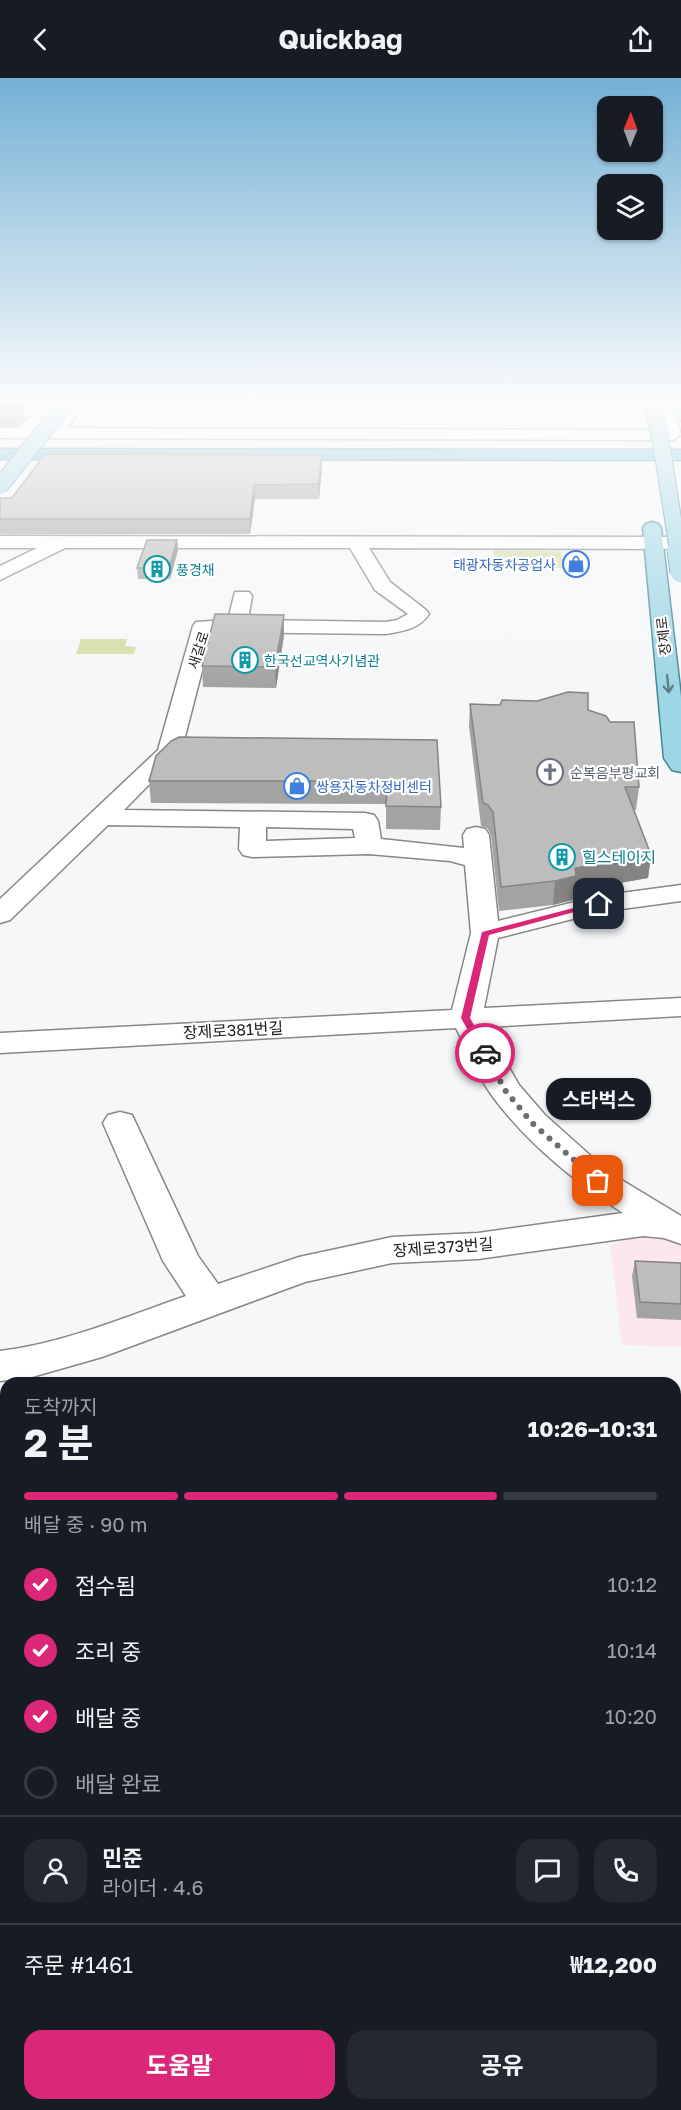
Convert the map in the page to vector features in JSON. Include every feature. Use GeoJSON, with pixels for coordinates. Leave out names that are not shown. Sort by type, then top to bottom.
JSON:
{"type":"FeatureCollection","features":[{"type":"Feature","properties":{"kind":"main road"},"geometry":{"type":"LineString","coordinates":[[669,496],[681,572]]}},
{"type":"Feature","properties":{"kind":"main road","name":"장제로"},"geometry":{"type":"LineString","coordinates":[[649,507],[676,758],[681,765]]}},
{"type":"Feature","properties":{"kind":"street"},"geometry":{"type":"LineString","coordinates":[[0,542],[356,543],[653,535],[681,543]]}},
{"type":"Feature","properties":{"kind":"street"},"geometry":{"type":"LineString","coordinates":[[0,574],[63,542]]}},
{"type":"Feature","properties":{"kind":"street","name":"새갈로"},"geometry":{"type":"LineString","coordinates":[[0,914],[169,752],[203,626],[386,628],[404,625],[415,620],[419,614],[416,609],[382,586],[356,543]]}},
{"type":"Feature","properties":{"kind":"street"},"geometry":{"type":"LineString","coordinates":[[237,626],[242,596]]}},
{"type":"Feature","properties":{"kind":"street"},"geometry":{"type":"LineString","coordinates":[[102,817],[365,821],[369,846]]}},
{"type":"Feature","properties":{"kind":"street"},"geometry":{"type":"LineString","coordinates":[[252,826],[252,849],[369,846],[452,853],[478,848],[485,933],[466,1018],[505,1090],[532,1123],[598,1181],[676,1228]]}},
{"type":"Feature","properties":{"kind":"street"},"geometry":{"type":"LineString","coordinates":[[485,933],[599,904],[681,893]]}},
{"type":"Feature","properties":{"kind":"street","name":"장제로381번길"},"geometry":{"type":"LineString","coordinates":[[0,1043],[681,1007]]}},
{"type":"Feature","properties":{"kind":"street"},"geometry":{"type":"LineString","coordinates":[[120,1123],[182,1261],[210,1302]]}},
{"type":"Feature","properties":{"kind":"street","name":"장제로373번길"},"geometry":{"type":"LineString","coordinates":[[0,1366],[32,1362],[88,1346],[299,1270],[392,1250],[478,1246],[643,1223],[676,1228]]}},
{"type":"Feature","properties":{"kind":"shaded area"},"geometry":{"type":"Polygon","coordinates":[[[650,1234],[681,1239],[681,1347],[622,1345],[610,1246],[625,1239],[650,1234]]]}},
{"type":"Feature","properties":{"kind":"green space"},"geometry":{"type":"Polygon","coordinates":[[[493,550],[561,551],[563,568],[496,568],[493,550]]]}},
{"type":"Feature","properties":{"kind":"green space"},"geometry":{"type":"Polygon","coordinates":[[[81,639],[127,639],[125,646],[136,647],[134,654],[76,654],[81,639]]]}},
{"type":"Feature","properties":{"kind":"building"},"geometry":{"type":"Polygon","coordinates":[[[14,496],[253,496],[250,519],[0,519],[0,498],[12,498],[14,496]]]}},
{"type":"Feature","properties":{"kind":"building"},"geometry":{"type":"Polygon","coordinates":[[[147,540],[177,540],[169,568],[137,568],[147,540]]]}},
{"type":"Feature","properties":{"kind":"building"},"geometry":{"type":"Polygon","coordinates":[[[215,614],[284,615],[275,667],[202,666],[215,614]]]}},
{"type":"Feature","properties":{"kind":"building"},"geometry":{"type":"Polygon","coordinates":[[[568,692],[588,693],[588,710],[606,716],[610,722],[634,722],[639,787],[625,787],[651,855],[575,868],[576,876],[555,881],[501,887],[493,812],[488,805],[483,803],[470,704],[500,705],[502,700],[537,701],[568,692]]]}},
{"type":"Feature","properties":{"kind":"building"},"geometry":{"type":"Polygon","coordinates":[[[179,737],[437,740],[441,807],[386,806],[387,781],[149,781],[156,756],[171,741],[179,737]]]}},
{"type":"Feature","properties":{"kind":"building"},"geometry":{"type":"Polygon","coordinates":[[[635,1261],[681,1263],[681,1304],[640,1302],[635,1261]]]}},
{"type":"Feature","properties":{"kind":"way so far"},"geometry":{"type":"LineString","coordinates":[[485,1053],[505,1090],[532,1123],[598,1181]]}},
{"type":"Feature","properties":{"kind":"place","name":"태광자동차공업사"},"geometry":{"type":"Point","coordinates":[576,564]}},
{"type":"Feature","properties":{"kind":"place","name":"풍경채"},"geometry":{"type":"Point","coordinates":[157,569]}},
{"type":"Feature","properties":{"kind":"place","name":"한국선교역사기념관"},"geometry":{"type":"Point","coordinates":[245,660]}},
{"type":"Feature","properties":{"kind":"place","name":"순복음부평교회"},"geometry":{"type":"Point","coordinates":[550,772]}},
{"type":"Feature","properties":{"kind":"place","name":"쌍용자동차정비센터"},"geometry":{"type":"Point","coordinates":[297,786]}},
{"type":"Feature","properties":{"kind":"place","name":"힐스테이지"},"geometry":{"type":"Point","coordinates":[562,857]}},
{"type":"Feature","properties":{"kind":"place","name":"스타벅스"},"geometry":{"type":"Point","coordinates":[598,1181]}},
{"type":"Feature","properties":{"kind":"route"},"geometry":{"type":"LineString","coordinates":[[485,1053],[466,1018],[485,933],[599,904]]}}]}
